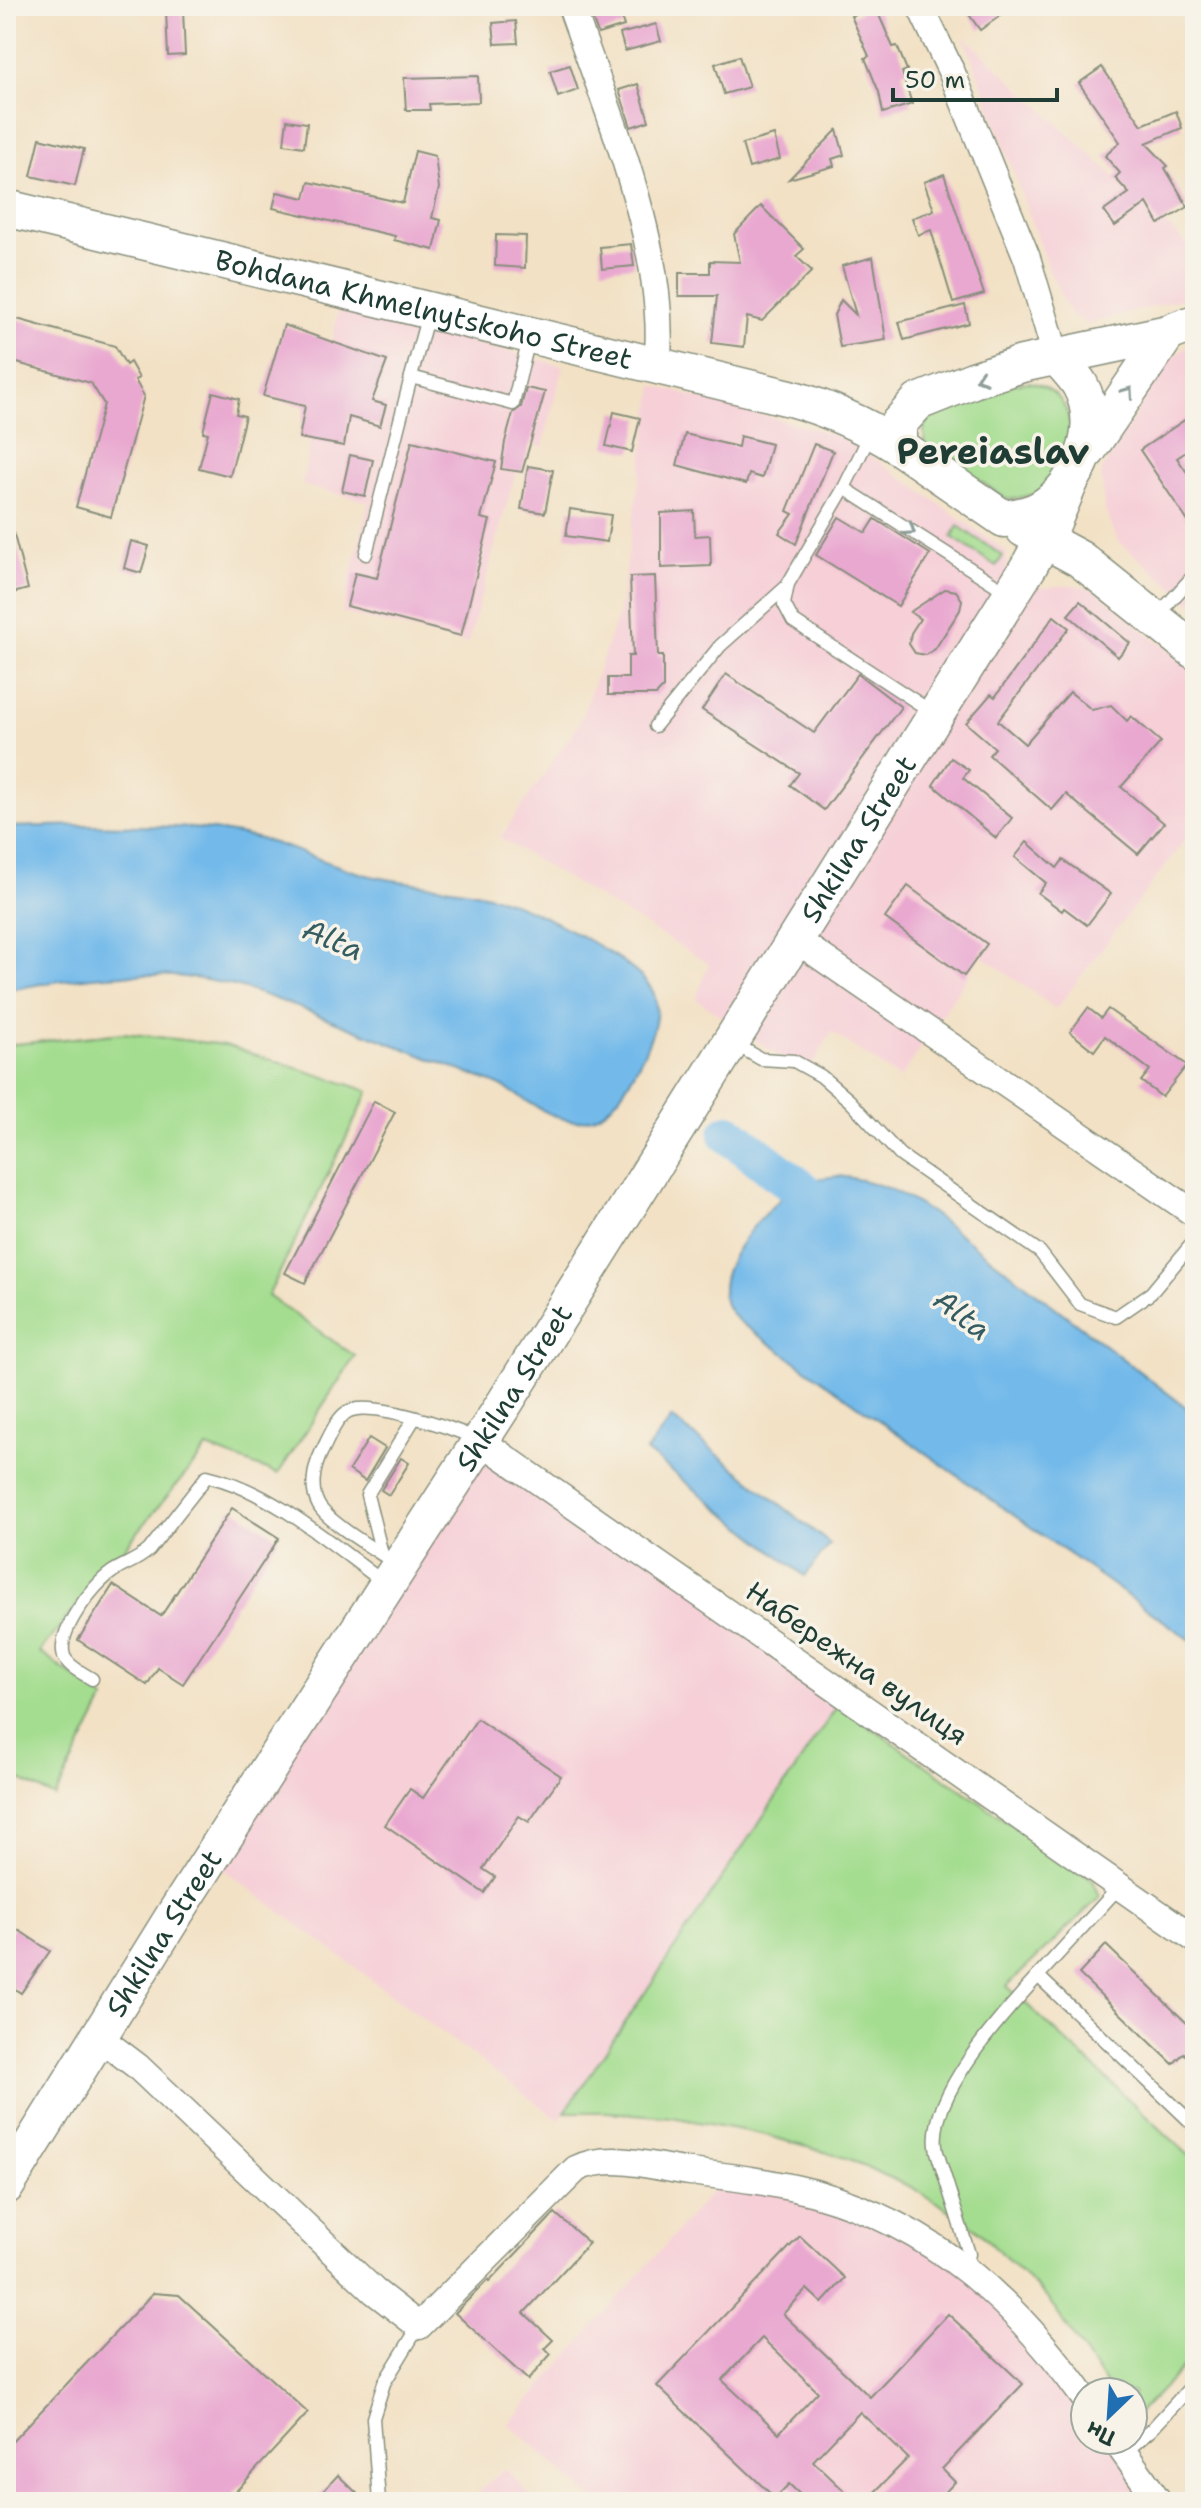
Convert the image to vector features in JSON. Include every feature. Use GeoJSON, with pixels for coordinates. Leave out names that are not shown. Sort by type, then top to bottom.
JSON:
{"type":"FeatureCollection","features":[{"type":"Feature","properties":{"kind":"main road","name":"Bohdana Khmelnytskoho Street"},"geometry":{"type":"LineString","coordinates":[[6,208],[790,398],[840,414],[885,438],[1004,519]]}},
{"type":"Feature","properties":{"kind":"main road","name":"Bohdana Khmelnytskoho Street"},"geometry":{"type":"LineString","coordinates":[[840,414],[918,402],[973,380],[1056,356],[1182,328]]}},
{"type":"Feature","properties":{"kind":"main road"},"geometry":{"type":"LineString","coordinates":[[1004,519],[1040,509],[1049,502],[1182,328]]}},
{"type":"Feature","properties":{"kind":"main road"},"geometry":{"type":"LineString","coordinates":[[1056,356],[1080,385],[1090,413],[1080,464],[1076,522],[1098,572]]}},
{"type":"Feature","properties":{"kind":"main road"},"geometry":{"type":"LineString","coordinates":[[885,438],[918,402]]}},
{"type":"Feature","properties":{"kind":"main road","name":"Shkilna Street"},"geometry":{"type":"LineString","coordinates":[[6,2186],[390,1568],[481,1441],[1014,590],[1045,538],[1080,464]]}},
{"type":"Feature","properties":{"kind":"main road"},"geometry":{"type":"LineString","coordinates":[[1004,519],[1045,538],[1098,572],[1195,651]]}},
{"type":"Feature","properties":{"kind":"main road"},"geometry":{"type":"LineString","coordinates":[[1004,519],[1013,548],[1014,590]]}},
{"type":"Feature","properties":{"kind":"main road"},"geometry":{"type":"LineString","coordinates":[[1014,590],[1038,574],[1056,569],[1098,572]]}},
{"type":"Feature","properties":{"kind":"street"},"geometry":{"type":"LineString","coordinates":[[571,6],[645,233],[659,315],[657,367]]}},
{"type":"Feature","properties":{"kind":"street"},"geometry":{"type":"LineString","coordinates":[[920,6],[952,73],[1027,258],[1056,356]]}},
{"type":"Feature","properties":{"kind":"street"},"geometry":{"type":"LineString","coordinates":[[795,939],[1195,1214]]}},
{"type":"Feature","properties":{"kind":"street","name":"Набережна вулиця"},"geometry":{"type":"LineString","coordinates":[[481,1441],[1195,1939]]}},
{"type":"Feature","properties":{"kind":"street"},"geometry":{"type":"LineString","coordinates":[[100,2038],[149,2077],[374,2291],[419,2326],[576,2169],[602,2161],[778,2184],[818,2194],[896,2226],[966,2267],[1037,2336],[1069,2378]]}},
{"type":"Feature","properties":{"kind":"street"},"geometry":{"type":"LineString","coordinates":[[1126,2456],[1159,2502]]}},
{"type":"Feature","properties":{"kind":"lane"},"geometry":{"type":"LineString","coordinates":[[366,554],[428,311]]}},
{"type":"Feature","properties":{"kind":"lane"},"geometry":{"type":"LineString","coordinates":[[411,377],[513,404],[530,336]]}},
{"type":"Feature","properties":{"kind":"lane"},"geometry":{"type":"LineString","coordinates":[[655,726],[720,646],[788,584],[844,488],[885,438]]}},
{"type":"Feature","properties":{"kind":"lane"},"geometry":{"type":"LineString","coordinates":[[844,488],[1014,590]]}},
{"type":"Feature","properties":{"kind":"lane"},"geometry":{"type":"LineString","coordinates":[[1156,618],[1195,574]]}},
{"type":"Feature","properties":{"kind":"lane"},"geometry":{"type":"LineString","coordinates":[[788,584],[784,604],[793,621],[936,715]]}},
{"type":"Feature","properties":{"kind":"lane"},"geometry":{"type":"LineString","coordinates":[[730,1041],[761,1059],[794,1061],[821,1076],[850,1101],[900,1155],[1040,1252],[1080,1304],[1116,1317],[1151,1293],[1195,1240]]}},
{"type":"Feature","properties":{"kind":"lane"},"geometry":{"type":"LineString","coordinates":[[390,1568],[320,1508],[313,1485],[315,1471],[338,1422],[346,1413],[363,1407],[374,1408],[481,1441]]}},
{"type":"Feature","properties":{"kind":"lane"},"geometry":{"type":"LineString","coordinates":[[390,1568],[367,1495],[414,1419]]}},
{"type":"Feature","properties":{"kind":"lane"},"geometry":{"type":"LineString","coordinates":[[92,1679],[64,1657],[64,1638],[72,1619],[103,1579],[138,1560],[149,1550],[207,1476],[240,1485],[390,1568]]}},
{"type":"Feature","properties":{"kind":"lane"},"geometry":{"type":"LineString","coordinates":[[966,2267],[969,2254],[937,2152],[936,2131],[950,2093],[972,2055],[1003,2015],[1120,1886]]}},
{"type":"Feature","properties":{"kind":"lane"},"geometry":{"type":"LineString","coordinates":[[1038,1976],[1195,2126]]}},
{"type":"Feature","properties":{"kind":"lane"},"geometry":{"type":"LineString","coordinates":[[379,2502],[373,2418],[384,2383],[419,2326]]}},
{"type":"Feature","properties":{"kind":"lane"},"geometry":{"type":"LineString","coordinates":[[1149,2431],[1195,2382]]}},
{"type":"Feature","properties":{"kind":"shaded area"},"geometry":{"type":"Polygon","coordinates":[[[964,36],[1195,252],[1195,295],[1088,324],[1070,314],[1049,270],[964,36]]]}},
{"type":"Feature","properties":{"kind":"shaded area"},"geometry":{"type":"Polygon","coordinates":[[[339,308],[563,366],[543,447],[524,442],[468,644],[342,613],[369,502],[302,485],[339,308]]]}},
{"type":"Feature","properties":{"kind":"shaded area"},"geometry":{"type":"Polygon","coordinates":[[[1195,343],[1195,606],[1118,541],[1104,508],[1101,471],[1168,362],[1195,343]]]}},
{"type":"Feature","properties":{"kind":"shaded area"},"geometry":{"type":"Polygon","coordinates":[[[654,386],[844,437],[1006,551],[1007,580],[1031,588],[1071,585],[1094,589],[1195,672],[1195,827],[1056,1009],[981,955],[900,1079],[832,1032],[806,1075],[696,999],[709,964],[500,838],[580,722],[619,611],[654,386]]]}},
{"type":"Feature","properties":{"kind":"shaded area"},"geometry":{"type":"Polygon","coordinates":[[[481,1441],[845,1694],[559,2120],[210,1859],[481,1441]]]}},
{"type":"Feature","properties":{"kind":"shaded area"},"geometry":{"type":"Polygon","coordinates":[[[725,2176],[800,2189],[966,2267],[1069,2381],[1069,2456],[1126,2456],[1159,2502],[597,2502],[509,2424],[725,2176]]]}},
{"type":"Feature","properties":{"kind":"shaded area"},"geometry":{"type":"Polygon","coordinates":[[[505,2468],[536,2502],[468,2502],[505,2468]]]}},
{"type":"Feature","properties":{"kind":"green space"},"geometry":{"type":"Polygon","coordinates":[[[1029,382],[1053,392],[1067,411],[1070,423],[1068,448],[1063,461],[1041,493],[1008,500],[926,444],[926,426],[936,414],[976,396],[1029,382]]]}},
{"type":"Feature","properties":{"kind":"green space"},"geometry":{"type":"Polygon","coordinates":[[[958,526],[1003,556],[996,566],[952,537],[958,526]]]}},
{"type":"Feature","properties":{"kind":"green space"},"geometry":{"type":"Polygon","coordinates":[[[124,1033],[225,1045],[369,1091],[268,1296],[355,1356],[278,1474],[207,1448],[39,1652],[105,1699],[55,1797],[6,1773],[6,1045],[124,1033]]]}},
{"type":"Feature","properties":{"kind":"green space"},"geometry":{"type":"Polygon","coordinates":[[[838,1705],[1093,1880],[1100,1897],[1007,1986],[1195,2161],[1195,2355],[1149,2402],[1149,2376],[1100,2376],[1048,2299],[970,2223],[913,2188],[849,2159],[762,2134],[672,2117],[565,2112],[838,1705]]]}},
{"type":"Feature","properties":{"kind":"water"},"geometry":{"type":"Polygon","coordinates":[[[6,827],[175,827],[239,834],[371,876],[462,890],[508,901],[581,936],[628,966],[645,981],[656,1002],[655,1025],[650,1039],[632,1076],[612,1104],[591,1118],[577,1121],[548,1113],[494,1083],[232,985],[164,975],[138,975],[58,981],[6,991],[6,827]]]}},
{"type":"Feature","properties":{"kind":"water"},"geometry":{"type":"Polygon","coordinates":[[[838,1176],[888,1189],[933,1214],[1195,1414],[1195,1643],[732,1314],[725,1302],[723,1287],[734,1254],[745,1237],[771,1207],[796,1187],[838,1176]]]}},
{"type":"Feature","properties":{"kind":"water"},"geometry":{"type":"Polygon","coordinates":[[[672,1418],[830,1544],[805,1576],[646,1451],[672,1418]]]}},
{"type":"Feature","properties":{"kind":"building"},"geometry":{"type":"Polygon","coordinates":[[[588,6],[618,6],[624,26],[598,34],[588,6]]]}},
{"type":"Feature","properties":{"kind":"building"},"geometry":{"type":"Polygon","coordinates":[[[875,6],[907,70],[902,72],[912,104],[883,113],[879,92],[865,58],[869,56],[851,16],[875,6]]]}},
{"type":"Feature","properties":{"kind":"building"},"geometry":{"type":"Polygon","coordinates":[[[963,6],[1014,6],[980,30],[963,6]]]}},
{"type":"Feature","properties":{"kind":"building"},"geometry":{"type":"Polygon","coordinates":[[[183,10],[185,55],[168,56],[166,11],[183,10]]]}},
{"type":"Feature","properties":{"kind":"building"},"geometry":{"type":"Polygon","coordinates":[[[516,21],[518,43],[495,44],[493,23],[516,21]]]}},
{"type":"Feature","properties":{"kind":"building"},"geometry":{"type":"Polygon","coordinates":[[[656,24],[661,41],[625,51],[620,34],[656,24]]]}},
{"type":"Feature","properties":{"kind":"building"},"geometry":{"type":"Polygon","coordinates":[[[739,56],[749,87],[724,94],[715,64],[739,56]]]}},
{"type":"Feature","properties":{"kind":"building"},"geometry":{"type":"Polygon","coordinates":[[[570,65],[578,90],[558,97],[550,71],[570,65]]]}},
{"type":"Feature","properties":{"kind":"building"},"geometry":{"type":"Polygon","coordinates":[[[1102,67],[1142,125],[1176,111],[1182,128],[1146,143],[1168,166],[1165,168],[1188,207],[1159,224],[1147,203],[1115,226],[1104,211],[1129,193],[1115,178],[1120,173],[1105,156],[1120,142],[1079,83],[1102,67]]]}},
{"type":"Feature","properties":{"kind":"building"},"geometry":{"type":"Polygon","coordinates":[[[478,76],[479,102],[429,104],[430,110],[406,110],[404,78],[478,76]]]}},
{"type":"Feature","properties":{"kind":"building"},"geometry":{"type":"Polygon","coordinates":[[[638,84],[649,121],[631,127],[619,90],[638,84]]]}},
{"type":"Feature","properties":{"kind":"building"},"geometry":{"type":"Polygon","coordinates":[[[287,120],[307,123],[304,147],[284,144],[287,120]]]}},
{"type":"Feature","properties":{"kind":"building"},"geometry":{"type":"Polygon","coordinates":[[[837,130],[844,155],[832,159],[834,166],[789,179],[837,130]]]}},
{"type":"Feature","properties":{"kind":"building"},"geometry":{"type":"Polygon","coordinates":[[[774,135],[780,159],[749,168],[742,144],[774,135]]]}},
{"type":"Feature","properties":{"kind":"building"},"geometry":{"type":"Polygon","coordinates":[[[40,138],[84,149],[75,186],[31,176],[40,138]]]}},
{"type":"Feature","properties":{"kind":"building"},"geometry":{"type":"Polygon","coordinates":[[[415,151],[435,156],[439,188],[432,218],[441,220],[434,250],[394,240],[395,236],[273,208],[277,192],[305,198],[309,182],[403,203],[415,151]]]}},
{"type":"Feature","properties":{"kind":"building"},"geometry":{"type":"Polygon","coordinates":[[[944,174],[984,294],[953,303],[931,230],[918,235],[912,218],[934,210],[924,182],[944,174]]]}},
{"type":"Feature","properties":{"kind":"building"},"geometry":{"type":"Polygon","coordinates":[[[761,206],[804,249],[796,256],[812,271],[762,321],[747,317],[744,347],[712,343],[717,296],[679,296],[679,273],[710,273],[710,261],[740,262],[734,234],[761,206]]]}},
{"type":"Feature","properties":{"kind":"building"},"geometry":{"type":"Polygon","coordinates":[[[496,235],[526,236],[525,268],[495,266],[496,235]]]}},
{"type":"Feature","properties":{"kind":"building"},"geometry":{"type":"Polygon","coordinates":[[[631,244],[634,266],[602,269],[600,247],[631,244]]]}},
{"type":"Feature","properties":{"kind":"building"},"geometry":{"type":"Polygon","coordinates":[[[873,257],[886,340],[840,347],[834,315],[841,300],[856,315],[842,266],[873,257]]]}},
{"type":"Feature","properties":{"kind":"building"},"geometry":{"type":"Polygon","coordinates":[[[965,305],[969,323],[904,340],[899,322],[965,305]]]}},
{"type":"Feature","properties":{"kind":"building"},"geometry":{"type":"Polygon","coordinates":[[[6,316],[115,346],[126,365],[130,362],[139,378],[135,380],[144,396],[111,517],[76,507],[104,404],[91,383],[6,360],[6,316]]]}},
{"type":"Feature","properties":{"kind":"building"},"geometry":{"type":"Polygon","coordinates":[[[284,325],[387,361],[372,401],[386,405],[380,426],[349,417],[344,446],[299,438],[305,406],[263,396],[284,325]]]}},
{"type":"Feature","properties":{"kind":"building"},"geometry":{"type":"Polygon","coordinates":[[[526,388],[545,392],[522,472],[501,469],[513,413],[521,407],[526,388]]]}},
{"type":"Feature","properties":{"kind":"building"},"geometry":{"type":"Polygon","coordinates":[[[213,392],[239,399],[236,414],[245,416],[230,476],[199,468],[208,433],[203,432],[213,392]]]}},
{"type":"Feature","properties":{"kind":"building"},"geometry":{"type":"Polygon","coordinates":[[[614,412],[640,418],[632,452],[606,446],[614,412]]]}},
{"type":"Feature","properties":{"kind":"building"},"geometry":{"type":"Polygon","coordinates":[[[1195,413],[1195,446],[1177,458],[1195,484],[1195,532],[1140,450],[1195,413]]]}},
{"type":"Feature","properties":{"kind":"building"},"geometry":{"type":"Polygon","coordinates":[[[685,434],[738,447],[740,436],[771,444],[762,478],[749,474],[746,484],[677,465],[685,434]]]}},
{"type":"Feature","properties":{"kind":"building"},"geometry":{"type":"Polygon","coordinates":[[[412,441],[496,462],[481,518],[490,520],[461,636],[347,606],[355,573],[377,578],[412,441]]]}},
{"type":"Feature","properties":{"kind":"building"},"geometry":{"type":"Polygon","coordinates":[[[814,444],[833,451],[796,544],[779,533],[793,514],[787,511],[814,444]]]}},
{"type":"Feature","properties":{"kind":"building"},"geometry":{"type":"Polygon","coordinates":[[[350,455],[373,460],[365,496],[342,491],[350,455]]]}},
{"type":"Feature","properties":{"kind":"building"},"geometry":{"type":"Polygon","coordinates":[[[528,466],[553,470],[545,513],[521,509],[528,466]]]}},
{"type":"Feature","properties":{"kind":"building"},"geometry":{"type":"Polygon","coordinates":[[[570,509],[611,515],[607,542],[566,536],[570,509]]]}},
{"type":"Feature","properties":{"kind":"building"},"geometry":{"type":"Polygon","coordinates":[[[694,511],[695,536],[710,535],[711,566],[661,568],[661,513],[694,511]]]}},
{"type":"Feature","properties":{"kind":"building"},"geometry":{"type":"Polygon","coordinates":[[[839,517],[866,533],[875,519],[930,554],[898,606],[816,555],[839,517]]]}},
{"type":"Feature","properties":{"kind":"building"},"geometry":{"type":"Polygon","coordinates":[[[12,527],[28,589],[6,595],[6,528],[12,527]]]}},
{"type":"Feature","properties":{"kind":"building"},"geometry":{"type":"Polygon","coordinates":[[[131,541],[149,546],[141,573],[124,568],[131,541]]]}},
{"type":"Feature","properties":{"kind":"building"},"geometry":{"type":"Polygon","coordinates":[[[655,576],[658,656],[663,656],[663,688],[656,695],[608,695],[608,678],[628,678],[628,656],[633,656],[630,577],[655,576]]]}},
{"type":"Feature","properties":{"kind":"building"},"geometry":{"type":"Polygon","coordinates":[[[945,589],[956,591],[962,600],[960,610],[935,649],[926,655],[915,653],[909,644],[911,633],[920,619],[910,612],[945,589]]]}},
{"type":"Feature","properties":{"kind":"building"},"geometry":{"type":"Polygon","coordinates":[[[1080,601],[1130,643],[1118,657],[1068,615],[1080,601]]]}},
{"type":"Feature","properties":{"kind":"building"},"geometry":{"type":"Polygon","coordinates":[[[1054,616],[1069,628],[998,721],[1025,744],[1070,692],[1092,710],[1111,705],[1127,721],[1131,716],[1161,742],[1121,787],[1164,823],[1138,854],[1066,794],[1052,810],[989,755],[995,748],[966,723],[991,694],[995,697],[1054,616]]]}},
{"type":"Feature","properties":{"kind":"building"},"geometry":{"type":"Polygon","coordinates":[[[726,674],[814,733],[858,674],[901,707],[824,810],[790,785],[799,773],[702,710],[726,674]]]}},
{"type":"Feature","properties":{"kind":"building"},"geometry":{"type":"Polygon","coordinates":[[[951,758],[969,770],[963,778],[1012,818],[996,838],[933,785],[951,758]]]}},
{"type":"Feature","properties":{"kind":"building"},"geometry":{"type":"Polygon","coordinates":[[[1027,842],[1057,868],[1063,860],[1111,894],[1087,925],[1038,893],[1046,883],[1015,857],[1027,842]]]}},
{"type":"Feature","properties":{"kind":"building"},"geometry":{"type":"Polygon","coordinates":[[[908,886],[987,944],[964,976],[885,918],[908,886]]]}},
{"type":"Feature","properties":{"kind":"building"},"geometry":{"type":"Polygon","coordinates":[[[1088,1008],[1101,1018],[1108,1009],[1187,1065],[1162,1097],[1141,1081],[1150,1070],[1105,1036],[1094,1051],[1070,1032],[1088,1008]]]}},
{"type":"Feature","properties":{"kind":"building"},"geometry":{"type":"Polygon","coordinates":[[[374,1101],[395,1112],[305,1283],[285,1273],[374,1101]]]}},
{"type":"Feature","properties":{"kind":"building"},"geometry":{"type":"Polygon","coordinates":[[[369,1438],[385,1448],[365,1481],[349,1470],[369,1438]]]}},
{"type":"Feature","properties":{"kind":"building"},"geometry":{"type":"Polygon","coordinates":[[[401,1458],[409,1463],[389,1495],[381,1490],[401,1458]]]}},
{"type":"Feature","properties":{"kind":"building"},"geometry":{"type":"Polygon","coordinates":[[[232,1508],[279,1538],[183,1684],[158,1668],[147,1685],[78,1640],[113,1585],[161,1616],[232,1508]]]}},
{"type":"Feature","properties":{"kind":"building"},"geometry":{"type":"Polygon","coordinates":[[[477,1719],[561,1776],[529,1822],[519,1816],[483,1869],[495,1877],[484,1893],[385,1825],[410,1789],[423,1798],[477,1719]]]}},
{"type":"Feature","properties":{"kind":"building"},"geometry":{"type":"Polygon","coordinates":[[[14,1927],[50,1951],[21,1993],[6,1983],[6,1939],[14,1927]]]}},
{"type":"Feature","properties":{"kind":"building"},"geometry":{"type":"Polygon","coordinates":[[[1106,1945],[1195,2031],[1195,2064],[1184,2053],[1173,2064],[1079,1974],[1106,1945]]]}},
{"type":"Feature","properties":{"kind":"building"},"geometry":{"type":"Polygon","coordinates":[[[555,2213],[589,2243],[524,2313],[553,2340],[545,2348],[551,2354],[528,2380],[455,2313],[555,2213]]]}},
{"type":"Feature","properties":{"kind":"building"},"geometry":{"type":"Polygon","coordinates":[[[800,2236],[845,2278],[822,2303],[807,2289],[783,2314],[870,2397],[948,2314],[1023,2384],[942,2469],[955,2482],[936,2502],[865,2502],[908,2458],[860,2412],[813,2461],[856,2502],[808,2502],[789,2484],[775,2498],[657,2386],[800,2236]],[[762,2338],[722,2380],[779,2433],[818,2392],[762,2338]]]}},
{"type":"Feature","properties":{"kind":"building"},"geometry":{"type":"Polygon","coordinates":[[[153,2293],[179,2295],[308,2413],[226,2502],[6,2502],[6,2448],[153,2293]]]}},
{"type":"Feature","properties":{"kind":"building"},"geometry":{"type":"Polygon","coordinates":[[[338,2475],[366,2502],[313,2502],[338,2475]]]}},
{"type":"Feature","properties":{"kind":"waterway","name":"Alta"},"geometry":{"type":"LineString","coordinates":[[729,1134],[841,1220]]}},
{"type":"Feature","properties":{"kind":"district","name":"Pereiaslav"},"geometry":{"type":"Point","coordinates":[993,451]}}]}
